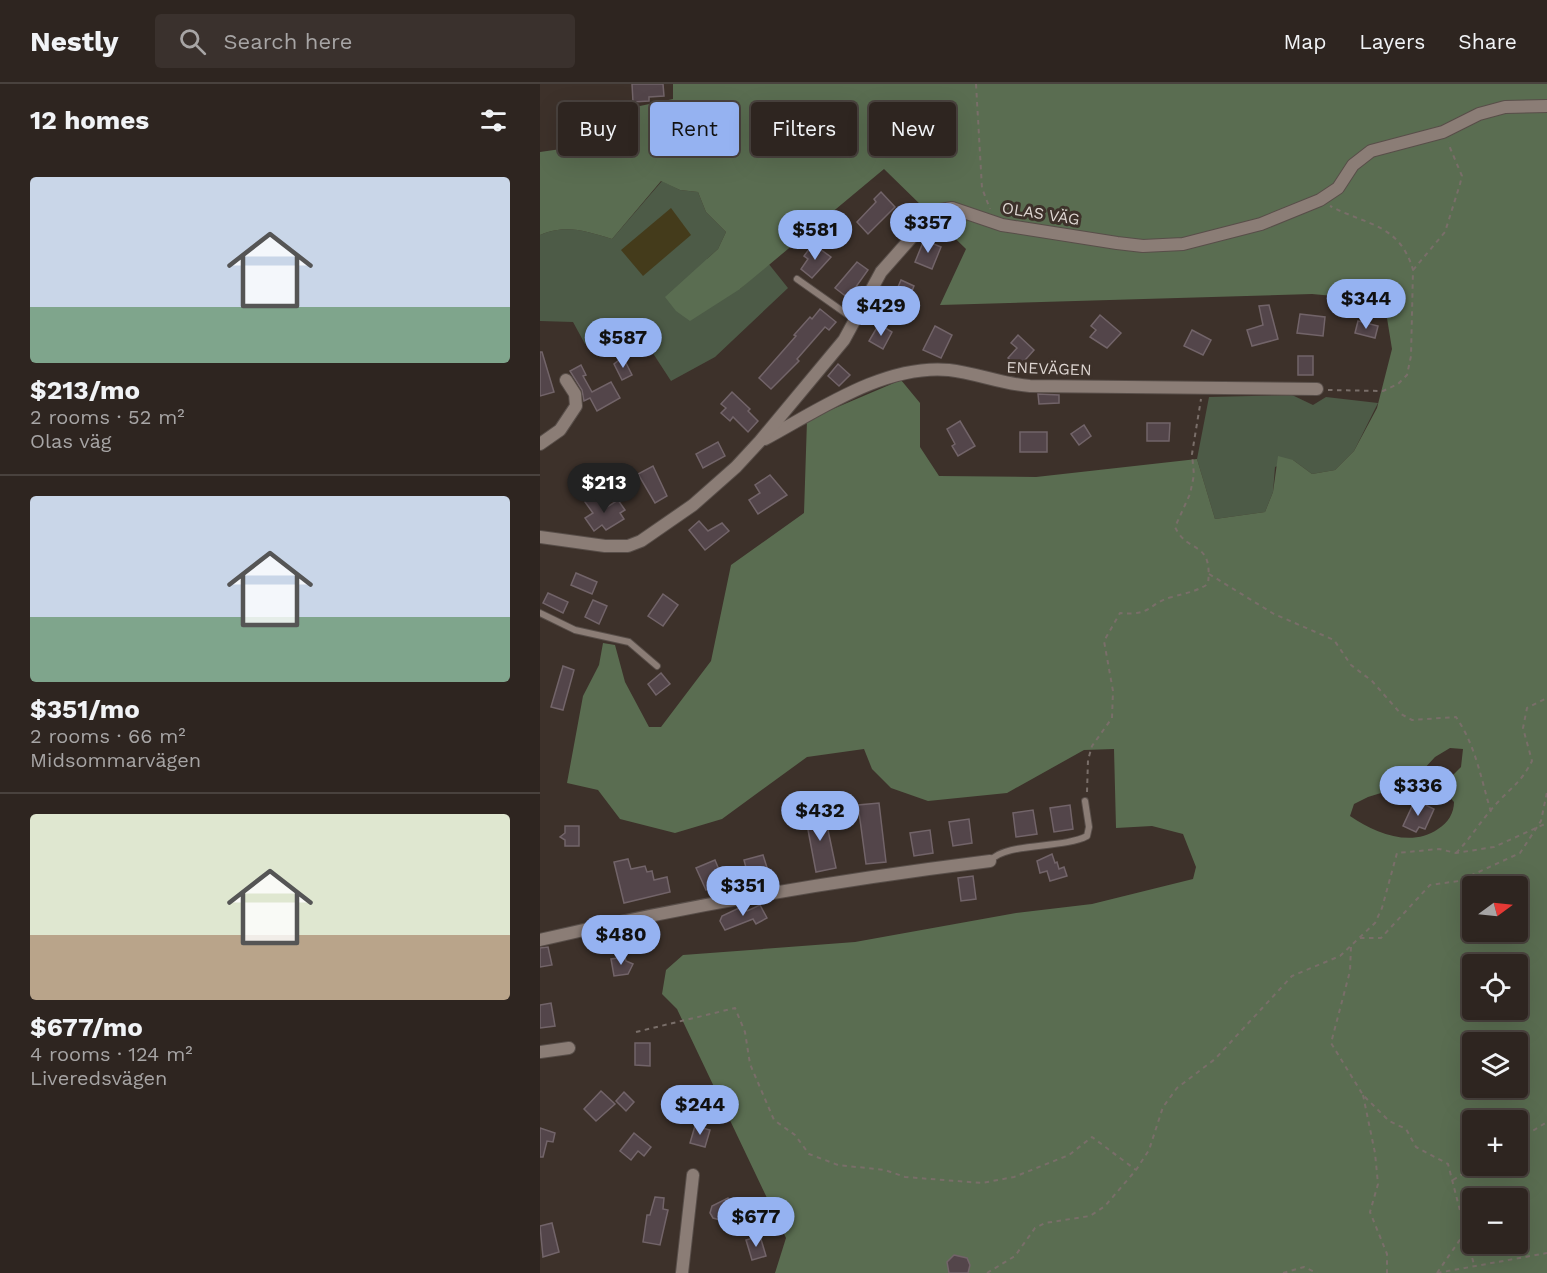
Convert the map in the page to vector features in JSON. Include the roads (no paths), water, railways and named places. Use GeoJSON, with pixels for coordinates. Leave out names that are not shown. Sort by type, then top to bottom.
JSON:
{"type":"FeatureCollection","features":[{"type":"Feature","properties":{"kind":"street","name":"OLAS VÄG"},"geometry":{"type":"LineString","coordinates":[[540,537],[617,547],[641,541],[693,505],[736,467],[760,441],[844,340],[881,272],[927,220],[941,210],[952,208],[986,221],[1019,228],[1143,246],[1183,244],[1261,224],[1320,200],[1338,188],[1353,165],[1364,155],[1443,132],[1479,114],[1505,107],[1547,106]]}},
{"type":"Feature","properties":{"kind":"street","name":"ENEVÄGEN"},"geometry":{"type":"LineString","coordinates":[[760,441],[872,385],[926,371],[948,370],[1004,384],[1030,386],[1317,389]]}},
{"type":"Feature","properties":{"kind":"street"},"geometry":{"type":"LineString","coordinates":[[540,444],[560,430],[576,406],[574,394],[566,380]]}},
{"type":"Feature","properties":{"kind":"street"},"geometry":{"type":"LineString","coordinates":[[540,940],[664,912],[851,880],[990,861]]}},
{"type":"Feature","properties":{"kind":"street"},"geometry":{"type":"LineString","coordinates":[[540,1052],[569,1048]]}},
{"type":"Feature","properties":{"kind":"street"},"geometry":{"type":"LineString","coordinates":[[682,1273],[693,1175]]}},
{"type":"Feature","properties":{"kind":"lane"},"geometry":{"type":"LineString","coordinates":[[797,279],[856,321]]}},
{"type":"Feature","properties":{"kind":"lane"},"geometry":{"type":"LineString","coordinates":[[540,613],[575,630],[628,642],[657,666]]}},
{"type":"Feature","properties":{"kind":"lane"},"geometry":{"type":"LineString","coordinates":[[990,861],[1002,852],[1069,843],[1087,836],[1089,827],[1085,801]]}}]}
